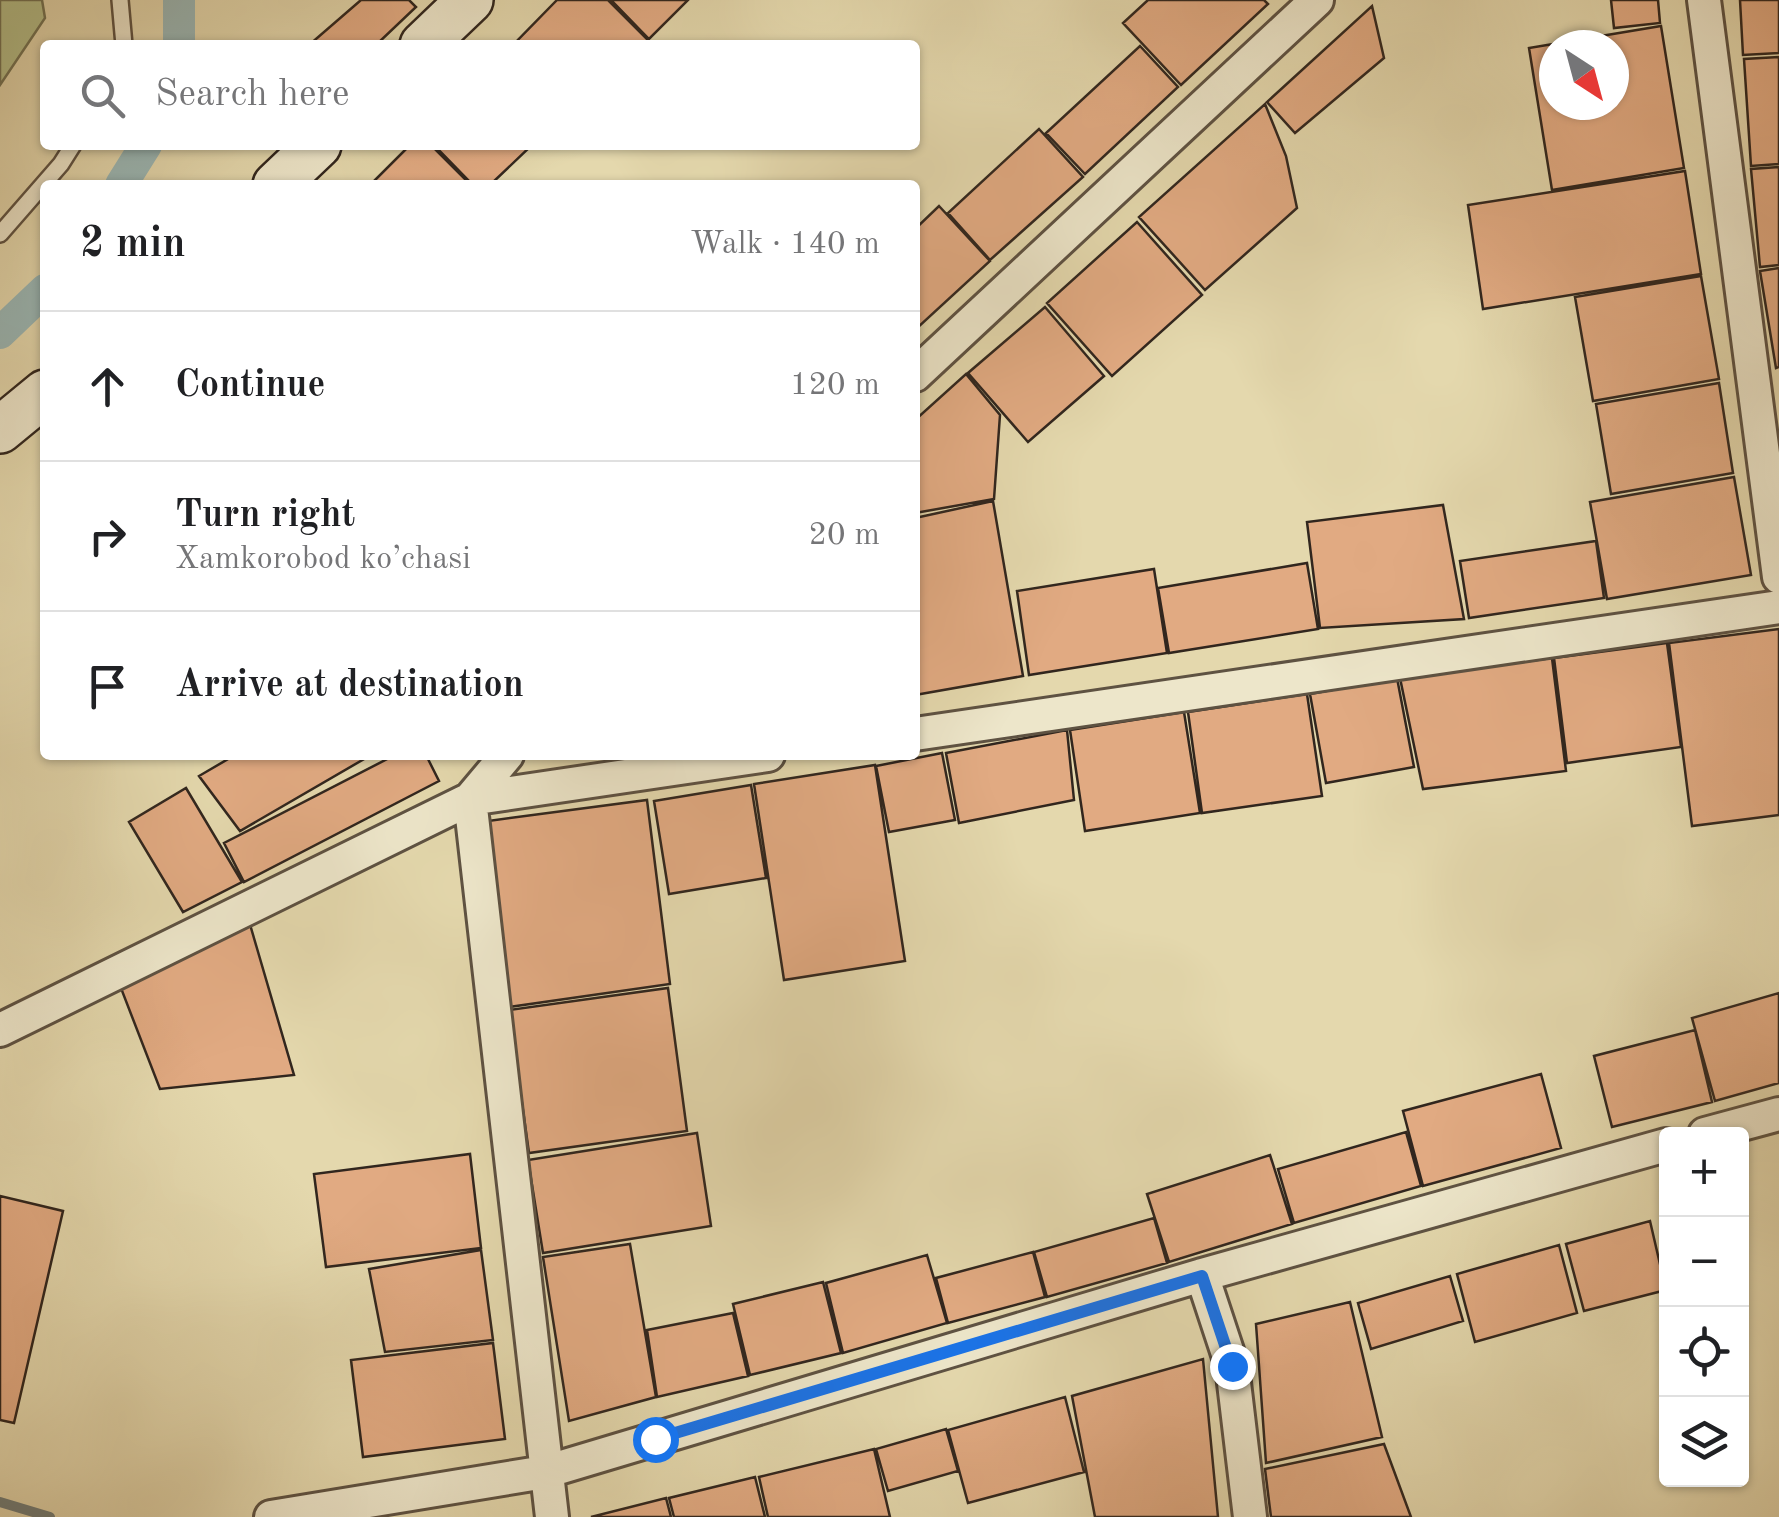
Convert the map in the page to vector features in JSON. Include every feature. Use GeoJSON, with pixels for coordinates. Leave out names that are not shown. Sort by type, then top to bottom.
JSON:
{"type":"FeatureCollection","features":[{"type":"Feature","properties":{"kind":"main road"},"geometry":{"type":"LineString","coordinates":[[428,40],[470,0]]}},
{"type":"Feature","properties":{"kind":"main road"},"geometry":{"type":"LineString","coordinates":[[281,180],[313,150]]}},
{"type":"Feature","properties":{"kind":"main road"},"geometry":{"type":"LineString","coordinates":[[0,430],[40,397]]}},
{"type":"Feature","properties":{"kind":"street"},"geometry":{"type":"LineString","coordinates":[[920,370],[1317,0]]}},
{"type":"Feature","properties":{"kind":"street"},"geometry":{"type":"LineString","coordinates":[[1704,0],[1779,577]]}},
{"type":"Feature","properties":{"kind":"street"},"geometry":{"type":"LineString","coordinates":[[920,733],[1779,607]]}},
{"type":"Feature","properties":{"kind":"street"},"geometry":{"type":"LineString","coordinates":[[503,760],[470,799],[552,1517]]}},
{"type":"Feature","properties":{"kind":"street"},"geometry":{"type":"LineString","coordinates":[[0,1030],[470,799],[734,760]]}},
{"type":"Feature","properties":{"kind":"street"},"geometry":{"type":"LineString","coordinates":[[1731,1127],[1779,1114]]}},
{"type":"Feature","properties":{"kind":"street"},"geometry":{"type":"LineString","coordinates":[[271,1517],[546,1472],[1202,1276],[1659,1147]]}},
{"type":"Feature","properties":{"kind":"street"},"geometry":{"type":"LineString","coordinates":[[1202,1276],[1232,1366],[1250,1517]]}},
{"type":"Feature","properties":{"kind":"lane"},"geometry":{"type":"LineString","coordinates":[[120,0],[124,40]]}},
{"type":"Feature","properties":{"kind":"lane"},"geometry":{"type":"LineString","coordinates":[[47,180],[69,150]]}},
{"type":"Feature","properties":{"kind":"lane"},"geometry":{"type":"LineString","coordinates":[[0,234],[40,188]]}},
{"type":"Feature","properties":{"kind":"green space"},"geometry":{"type":"Polygon","coordinates":[[[0,0],[42,0],[45,18],[0,85],[0,0]]]}},
{"type":"Feature","properties":{"kind":"building"},"geometry":{"type":"Polygon","coordinates":[[[361,0],[409,0],[416,7],[381,40],[315,40],[361,0]]]}},
{"type":"Feature","properties":{"kind":"building"},"geometry":{"type":"Polygon","coordinates":[[[557,0],[608,0],[648,40],[518,40],[557,0]]]}},
{"type":"Feature","properties":{"kind":"building"},"geometry":{"type":"Polygon","coordinates":[[[611,0],[688,0],[649,39],[611,0]]]}},
{"type":"Feature","properties":{"kind":"building"},"geometry":{"type":"Polygon","coordinates":[[[1148,0],[1264,0],[1268,4],[1181,85],[1123,23],[1148,0]]]}},
{"type":"Feature","properties":{"kind":"building"},"geometry":{"type":"Polygon","coordinates":[[[1611,0],[1658,0],[1660,23],[1614,28],[1611,0]]]}},
{"type":"Feature","properties":{"kind":"building"},"geometry":{"type":"Polygon","coordinates":[[[1740,0],[1779,0],[1779,53],[1743,55],[1740,0]]]}},
{"type":"Feature","properties":{"kind":"building"},"geometry":{"type":"Polygon","coordinates":[[[1372,6],[1384,58],[1295,133],[1267,102],[1372,6]]]}},
{"type":"Feature","properties":{"kind":"building"},"geometry":{"type":"Polygon","coordinates":[[[1661,26],[1684,168],[1552,190],[1541,120],[1629,120],[1629,31],[1661,26]]]}},
{"type":"Feature","properties":{"kind":"building"},"geometry":{"type":"Polygon","coordinates":[[[1140,46],[1178,87],[1085,174],[1046,133],[1140,46]]]}},
{"type":"Feature","properties":{"kind":"building"},"geometry":{"type":"Polygon","coordinates":[[[1539,46],[1539,110],[1529,48],[1539,46]]]}},
{"type":"Feature","properties":{"kind":"building"},"geometry":{"type":"Polygon","coordinates":[[[1779,57],[1779,164],[1751,166],[1744,59],[1779,57]]]}},
{"type":"Feature","properties":{"kind":"building"},"geometry":{"type":"Polygon","coordinates":[[[1265,104],[1286,156],[1297,208],[1205,290],[1139,217],[1265,104]]]}},
{"type":"Feature","properties":{"kind":"building"},"geometry":{"type":"Polygon","coordinates":[[[1039,129],[1083,177],[990,260],[948,213],[1039,129]]]}},
{"type":"Feature","properties":{"kind":"building"},"geometry":{"type":"Polygon","coordinates":[[[405,150],[436,150],[466,180],[375,180],[405,150]]]}},
{"type":"Feature","properties":{"kind":"building"},"geometry":{"type":"Polygon","coordinates":[[[439,150],[527,150],[495,180],[468,180],[439,150]]]}},
{"type":"Feature","properties":{"kind":"building"},"geometry":{"type":"Polygon","coordinates":[[[1779,167],[1779,265],[1760,267],[1751,169],[1779,167]]]}},
{"type":"Feature","properties":{"kind":"building"},"geometry":{"type":"Polygon","coordinates":[[[1685,171],[1701,274],[1483,309],[1468,205],[1685,171]]]}},
{"type":"Feature","properties":{"kind":"building"},"geometry":{"type":"Polygon","coordinates":[[[939,206],[990,261],[920,325],[920,224],[939,206]]]}},
{"type":"Feature","properties":{"kind":"building"},"geometry":{"type":"Polygon","coordinates":[[[1137,222],[1202,295],[1112,376],[1047,303],[1137,222]]]}},
{"type":"Feature","properties":{"kind":"building"},"geometry":{"type":"Polygon","coordinates":[[[1779,268],[1779,367],[1776,368],[1760,271],[1779,268]]]}},
{"type":"Feature","properties":{"kind":"building"},"geometry":{"type":"Polygon","coordinates":[[[1701,276],[1719,379],[1593,401],[1575,297],[1701,276]]]}},
{"type":"Feature","properties":{"kind":"building"},"geometry":{"type":"Polygon","coordinates":[[[1045,307],[1104,376],[1028,442],[968,373],[1045,307]]]}},
{"type":"Feature","properties":{"kind":"building"},"geometry":{"type":"Polygon","coordinates":[[[966,374],[1000,415],[994,499],[920,512],[920,415],[966,374]]]}},
{"type":"Feature","properties":{"kind":"building"},"geometry":{"type":"Polygon","coordinates":[[[1719,383],[1733,473],[1611,494],[1596,404],[1719,383]]]}},
{"type":"Feature","properties":{"kind":"building"},"geometry":{"type":"Polygon","coordinates":[[[1734,477],[1751,575],[1607,599],[1590,502],[1734,477]]]}},
{"type":"Feature","properties":{"kind":"building"},"geometry":{"type":"Polygon","coordinates":[[[993,501],[1023,676],[920,694],[920,517],[993,501]]]}},
{"type":"Feature","properties":{"kind":"building"},"geometry":{"type":"Polygon","coordinates":[[[1443,505],[1464,619],[1320,628],[1307,522],[1443,505]]]}},
{"type":"Feature","properties":{"kind":"building"},"geometry":{"type":"Polygon","coordinates":[[[1596,541],[1604,598],[1469,618],[1460,561],[1596,541]]]}},
{"type":"Feature","properties":{"kind":"building"},"geometry":{"type":"Polygon","coordinates":[[[1307,563],[1318,629],[1169,653],[1158,588],[1307,563]]]}},
{"type":"Feature","properties":{"kind":"building"},"geometry":{"type":"Polygon","coordinates":[[[1154,569],[1167,653],[1029,675],[1017,591],[1154,569]]]}},
{"type":"Feature","properties":{"kind":"building"},"geometry":{"type":"Polygon","coordinates":[[[1779,629],[1779,815],[1692,826],[1669,643],[1779,629]]]}},
{"type":"Feature","properties":{"kind":"building"},"geometry":{"type":"Polygon","coordinates":[[[1667,643],[1681,747],[1567,763],[1554,658],[1667,643]]]}},
{"type":"Feature","properties":{"kind":"building"},"geometry":{"type":"Polygon","coordinates":[[[1552,658],[1566,771],[1423,789],[1400,678],[1552,658]]]}},
{"type":"Feature","properties":{"kind":"building"},"geometry":{"type":"Polygon","coordinates":[[[1397,678],[1414,767],[1326,783],[1310,694],[1397,678]]]}},
{"type":"Feature","properties":{"kind":"building"},"geometry":{"type":"Polygon","coordinates":[[[1307,694],[1322,796],[1202,813],[1188,712],[1307,694]]]}},
{"type":"Feature","properties":{"kind":"building"},"geometry":{"type":"Polygon","coordinates":[[[1184,712],[1200,813],[1085,831],[1070,730],[1184,712]]]}},
{"type":"Feature","properties":{"kind":"building"},"geometry":{"type":"Polygon","coordinates":[[[1067,730],[1074,800],[959,823],[946,753],[1067,730]]]}},
{"type":"Feature","properties":{"kind":"building"},"geometry":{"type":"Polygon","coordinates":[[[942,753],[955,820],[889,832],[876,766],[942,753]]]}},
{"type":"Feature","properties":{"kind":"building"},"geometry":{"type":"Polygon","coordinates":[[[226,760],[362,760],[240,831],[199,776],[226,760]]]}},
{"type":"Feature","properties":{"kind":"building"},"geometry":{"type":"Polygon","coordinates":[[[385,760],[428,760],[439,781],[244,882],[224,843],[385,760]]]}},
{"type":"Feature","properties":{"kind":"building"},"geometry":{"type":"Polygon","coordinates":[[[875,765],[905,961],[784,980],[754,784],[875,765]]]}},
{"type":"Feature","properties":{"kind":"building"},"geometry":{"type":"Polygon","coordinates":[[[751,785],[766,878],[669,894],[654,801],[751,785]]]}},
{"type":"Feature","properties":{"kind":"building"},"geometry":{"type":"Polygon","coordinates":[[[186,788],[242,882],[183,912],[129,822],[186,788]]]}},
{"type":"Feature","properties":{"kind":"building"},"geometry":{"type":"Polygon","coordinates":[[[647,800],[670,984],[509,1007],[488,821],[647,800]]]}},
{"type":"Feature","properties":{"kind":"building"},"geometry":{"type":"Polygon","coordinates":[[[249,921],[294,1075],[160,1089],[119,983],[249,921]]]}},
{"type":"Feature","properties":{"kind":"building"},"geometry":{"type":"Polygon","coordinates":[[[668,988],[687,1131],[529,1153],[509,1010],[668,988]]]}},
{"type":"Feature","properties":{"kind":"building"},"geometry":{"type":"Polygon","coordinates":[[[1779,993],[1779,1083],[1715,1101],[1692,1018],[1779,993]]]}},
{"type":"Feature","properties":{"kind":"building"},"geometry":{"type":"Polygon","coordinates":[[[1695,1030],[1712,1102],[1612,1127],[1594,1056],[1695,1030]]]}},
{"type":"Feature","properties":{"kind":"building"},"geometry":{"type":"Polygon","coordinates":[[[1541,1074],[1561,1148],[1423,1186],[1403,1111],[1541,1074]]]}},
{"type":"Feature","properties":{"kind":"building"},"geometry":{"type":"Polygon","coordinates":[[[1406,1132],[1421,1186],[1294,1223],[1278,1169],[1406,1132]]]}},
{"type":"Feature","properties":{"kind":"building"},"geometry":{"type":"Polygon","coordinates":[[[697,1133],[711,1226],[543,1253],[528,1160],[697,1133]]]}},
{"type":"Feature","properties":{"kind":"building"},"geometry":{"type":"Polygon","coordinates":[[[470,1154],[481,1248],[326,1267],[314,1174],[470,1154]]]}},
{"type":"Feature","properties":{"kind":"building"},"geometry":{"type":"Polygon","coordinates":[[[1270,1155],[1292,1224],[1169,1262],[1147,1194],[1270,1155]]]}},
{"type":"Feature","properties":{"kind":"building"},"geometry":{"type":"Polygon","coordinates":[[[0,1196],[63,1211],[14,1423],[0,1420],[0,1196]]]}},
{"type":"Feature","properties":{"kind":"building"},"geometry":{"type":"Polygon","coordinates":[[[1154,1218],[1167,1263],[1047,1297],[1034,1252],[1154,1218]]]}},
{"type":"Feature","properties":{"kind":"building"},"geometry":{"type":"Polygon","coordinates":[[[1650,1221],[1659,1260],[1659,1292],[1584,1311],[1566,1244],[1650,1221]]]}},
{"type":"Feature","properties":{"kind":"building"},"geometry":{"type":"Polygon","coordinates":[[[630,1244],[656,1397],[569,1421],[543,1257],[630,1244]]]}},
{"type":"Feature","properties":{"kind":"building"},"geometry":{"type":"Polygon","coordinates":[[[1559,1245],[1577,1313],[1475,1342],[1457,1274],[1559,1245]]]}},
{"type":"Feature","properties":{"kind":"building"},"geometry":{"type":"Polygon","coordinates":[[[481,1250],[493,1340],[385,1352],[369,1269],[481,1250]]]}},
{"type":"Feature","properties":{"kind":"building"},"geometry":{"type":"Polygon","coordinates":[[[1033,1252],[1045,1297],[948,1323],[936,1278],[1033,1252]]]}},
{"type":"Feature","properties":{"kind":"building"},"geometry":{"type":"Polygon","coordinates":[[[927,1255],[947,1323],[843,1353],[826,1283],[927,1255]]]}},
{"type":"Feature","properties":{"kind":"building"},"geometry":{"type":"Polygon","coordinates":[[[1450,1276],[1463,1321],[1371,1349],[1358,1303],[1450,1276]]]}},
{"type":"Feature","properties":{"kind":"building"},"geometry":{"type":"Polygon","coordinates":[[[823,1282],[841,1353],[750,1375],[733,1304],[823,1282]]]}},
{"type":"Feature","properties":{"kind":"building"},"geometry":{"type":"Polygon","coordinates":[[[1350,1302],[1382,1437],[1266,1463],[1256,1324],[1350,1302]]]}},
{"type":"Feature","properties":{"kind":"building"},"geometry":{"type":"Polygon","coordinates":[[[733,1313],[748,1376],[657,1397],[647,1330],[733,1313]]]}},
{"type":"Feature","properties":{"kind":"building"},"geometry":{"type":"Polygon","coordinates":[[[493,1343],[505,1439],[363,1457],[351,1360],[493,1343]]]}},
{"type":"Feature","properties":{"kind":"building"},"geometry":{"type":"Polygon","coordinates":[[[1203,1359],[1218,1517],[1095,1517],[1072,1396],[1203,1359]]]}},
{"type":"Feature","properties":{"kind":"building"},"geometry":{"type":"Polygon","coordinates":[[[1065,1397],[1084,1472],[968,1503],[948,1430],[1065,1397]]]}},
{"type":"Feature","properties":{"kind":"building"},"geometry":{"type":"Polygon","coordinates":[[[946,1429],[958,1471],[888,1491],[876,1449],[946,1429]]]}},
{"type":"Feature","properties":{"kind":"building"},"geometry":{"type":"Polygon","coordinates":[[[1384,1444],[1411,1517],[1271,1517],[1265,1469],[1384,1444]]]}},
{"type":"Feature","properties":{"kind":"building"},"geometry":{"type":"Polygon","coordinates":[[[874,1449],[890,1517],[768,1517],[759,1477],[874,1449]]]}},
{"type":"Feature","properties":{"kind":"building"},"geometry":{"type":"Polygon","coordinates":[[[755,1477],[765,1517],[674,1517],[669,1498],[755,1477]]]}},
{"type":"Feature","properties":{"kind":"building"},"geometry":{"type":"Polygon","coordinates":[[[666,1498],[671,1517],[591,1517],[666,1498]]]}},
{"type":"Feature","properties":{"kind":"waterway"},"geometry":{"type":"LineString","coordinates":[[179,0],[179,40]]}},
{"type":"Feature","properties":{"kind":"waterway"},"geometry":{"type":"LineString","coordinates":[[124,180],[143,150]]}},
{"type":"Feature","properties":{"kind":"waterway"},"geometry":{"type":"LineString","coordinates":[[0,333],[40,295]]}},
{"type":"Feature","properties":{"kind":"waterway"},"geometry":{"type":"LineString","coordinates":[[0,1502],[50,1517]]}},
{"type":"Feature","properties":{"kind":"route"},"geometry":{"type":"LineString","coordinates":[[655,1439],[1202,1276],[1232,1366]]}}]}
